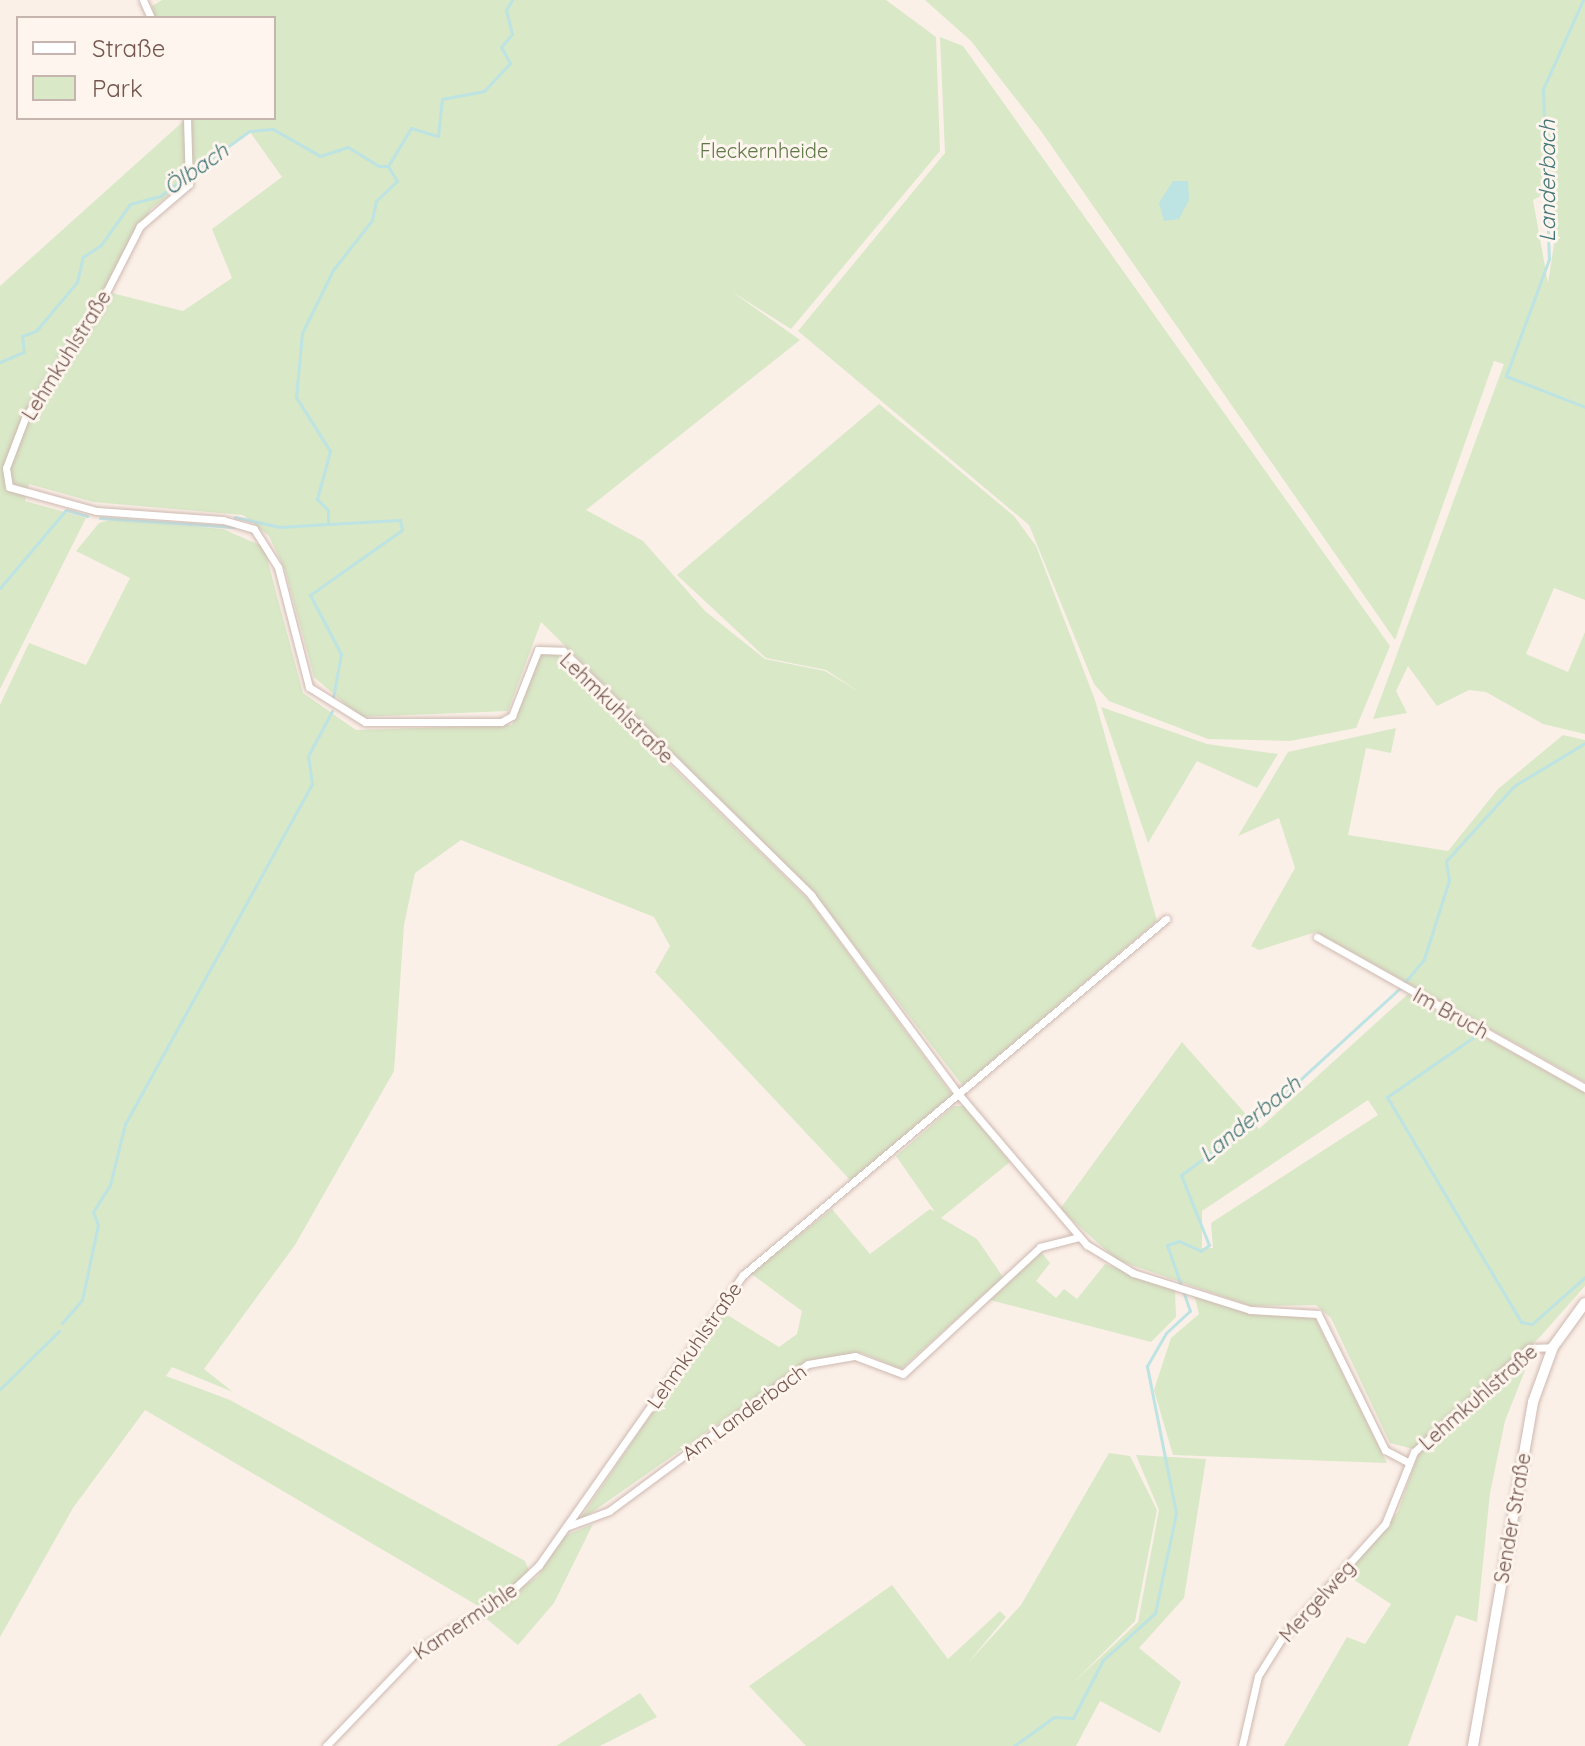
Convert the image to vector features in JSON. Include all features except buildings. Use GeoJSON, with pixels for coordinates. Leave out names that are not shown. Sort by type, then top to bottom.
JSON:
{"type":"FeatureCollection","features":[{"type":"Feature","properties":{"kind":"main road","name":"Sender Straße"},"geometry":{"type":"LineString","coordinates":[[1473,1746],[1533,1402],[1553,1347],[1585,1303]]}},
{"type":"Feature","properties":{"kind":"street"},"geometry":{"type":"LineString","coordinates":[[144,3],[154,0]]}},
{"type":"Feature","properties":{"kind":"street","name":"Lehmkuhlstraße"},"geometry":{"type":"LineString","coordinates":[[187,120],[191,161],[189,179],[140,226],[93,316],[25,418],[6,468],[9,487],[97,511],[223,520],[254,529],[278,567],[309,687],[365,722],[501,722],[512,716],[538,650],[563,651],[811,895],[960,1096],[1079,1237],[1133,1273],[1188,1284],[1250,1310],[1318,1314],[1385,1450],[1409,1463],[1529,1348],[1553,1347]]}},
{"type":"Feature","properties":{"kind":"street","name":"Lehmkuhlstraße"},"geometry":{"type":"LineString","coordinates":[[566,1527],[743,1275],[960,1096],[1166,919]]}},
{"type":"Feature","properties":{"kind":"street","name":"Im Bruch"},"geometry":{"type":"LineString","coordinates":[[1317,937],[1585,1088]]}},
{"type":"Feature","properties":{"kind":"street","name":"Am Landerbach"},"geometry":{"type":"LineString","coordinates":[[566,1527],[609,1511],[808,1364],[855,1356],[903,1374],[1040,1247],[1079,1237]]}},
{"type":"Feature","properties":{"kind":"street","name":"Mergelweg"},"geometry":{"type":"LineString","coordinates":[[1242,1746],[1258,1676],[1282,1638],[1385,1524],[1409,1463]]}},
{"type":"Feature","properties":{"kind":"street","name":"Kamermühle"},"geometry":{"type":"LineString","coordinates":[[326,1746],[419,1649],[521,1585],[566,1527]]}},
{"type":"Feature","properties":{"kind":"green space","name":"Fleckernheide"},"geometry":{"type":"Polygon","coordinates":[[[162,0],[886,0],[936,37],[940,151],[791,329],[731,291],[800,340],[586,510],[643,541],[705,611],[765,659],[825,671],[861,693],[826,670],[766,658],[677,575],[879,404],[1014,516],[1036,546],[1095,700],[1157,921],[963,1086],[814,893],[541,622],[508,711],[360,717],[314,677],[285,570],[269,536],[243,515],[93,502],[29,484],[25,501],[86,518],[0,689],[0,286],[185,120],[276,120],[276,16],[154,16],[152,6],[162,0]],[[250,132],[151,209],[104,291],[183,311],[232,278],[212,229],[282,177],[250,132]]]}},
{"type":"Feature","properties":{"kind":"green space"},"geometry":{"type":"Polygon","coordinates":[[[925,0],[1585,0],[1585,600],[1554,588],[1526,654],[1568,672],[1585,632],[1585,734],[1543,724],[1486,692],[1469,690],[1437,706],[1408,666],[1396,691],[1407,713],[1373,719],[1504,364],[1494,361],[1395,640],[1041,131],[971,41],[925,0]],[[1550,191],[1533,200],[1548,283],[1556,232],[1550,191]]]}},
{"type":"Feature","properties":{"kind":"green space"},"geometry":{"type":"Polygon","coordinates":[[[940,37],[963,46],[1390,646],[1356,728],[1290,741],[1208,739],[1109,701],[1094,684],[1029,525],[798,331],[945,153],[940,37]]]}},
{"type":"Feature","properties":{"kind":"green space"},"geometry":{"type":"Polygon","coordinates":[[[115,519],[223,529],[264,547],[303,693],[356,730],[512,725],[540,654],[557,655],[808,899],[953,1096],[853,1183],[655,972],[670,946],[654,917],[461,840],[415,873],[404,925],[394,1071],[295,1245],[204,1369],[233,1392],[172,1367],[166,1376],[230,1400],[525,1561],[529,1571],[519,1582],[480,1607],[145,1410],[73,1508],[0,1637],[0,705],[29,643],[86,665],[130,578],[76,551],[99,523],[115,519]]]}},
{"type":"Feature","properties":{"kind":"green space"},"geometry":{"type":"Polygon","coordinates":[[[1101,707],[1207,744],[1278,754],[1257,788],[1197,761],[1148,843],[1101,707]]]}},
{"type":"Feature","properties":{"kind":"green space"},"geometry":{"type":"Polygon","coordinates":[[[1396,728],[1391,753],[1366,748],[1348,835],[1448,851],[1498,789],[1563,735],[1585,740],[1585,1082],[1316,932],[1259,950],[1251,946],[1295,868],[1279,818],[1238,836],[1288,752],[1396,728]]]}},
{"type":"Feature","properties":{"kind":"green space"},"geometry":{"type":"Polygon","coordinates":[[[1408,994],[1585,1093],[1585,1286],[1539,1338],[1413,1449],[1390,1443],[1331,1318],[1316,1305],[1250,1306],[1117,1260],[1060,1209],[1182,1042],[1259,1129],[1408,994]],[[1368,1100],[1202,1211],[1202,1248],[1213,1248],[1211,1223],[1378,1115],[1368,1100]]]}},
{"type":"Feature","properties":{"kind":"green space"},"geometry":{"type":"Polygon","coordinates":[[[954,1106],[964,1106],[1010,1162],[941,1218],[977,1239],[1003,1277],[901,1369],[862,1353],[808,1361],[578,1522],[721,1311],[779,1347],[797,1334],[802,1311],[750,1273],[832,1209],[870,1254],[930,1209],[935,1212],[896,1156],[954,1106]]]}},
{"type":"Feature","properties":{"kind":"green space"},"geometry":{"type":"Polygon","coordinates":[[[1041,1252],[1050,1263],[1036,1281],[1056,1298],[1064,1289],[1077,1299],[1105,1264],[1175,1288],[1176,1317],[1151,1342],[990,1300],[1041,1252]]]}},
{"type":"Feature","properties":{"kind":"green space"},"geometry":{"type":"Polygon","coordinates":[[[1184,1292],[1248,1313],[1315,1318],[1387,1463],[1173,1455],[1154,1390],[1171,1338],[1199,1314],[1195,1298],[1184,1292]]]}},
{"type":"Feature","properties":{"kind":"green space"},"geometry":{"type":"Polygon","coordinates":[[[1533,1350],[1505,1421],[1490,1493],[1477,1622],[1456,1615],[1408,1746],[1284,1746],[1347,1637],[1365,1644],[1391,1604],[1345,1574],[1398,1512],[1418,1454],[1533,1350]]]}},
{"type":"Feature","properties":{"kind":"green space"},"geometry":{"type":"Polygon","coordinates":[[[1109,1453],[1130,1456],[1157,1510],[1135,1621],[1073,1683],[1138,1622],[1159,1510],[1136,1455],[1206,1459],[1184,1598],[1139,1648],[1181,1682],[1160,1733],[1100,1701],[1076,1746],[806,1746],[749,1686],[892,1585],[948,1659],[1000,1611],[1006,1617],[967,1664],[1021,1605],[1109,1453]]]}},
{"type":"Feature","properties":{"kind":"green space"},"geometry":{"type":"Polygon","coordinates":[[[593,1524],[554,1603],[518,1645],[483,1616],[538,1576],[564,1536],[593,1524]]]}},
{"type":"Feature","properties":{"kind":"green space"},"geometry":{"type":"Polygon","coordinates":[[[640,1693],[657,1717],[600,1746],[556,1746],[640,1693]]]}},
{"type":"Feature","properties":{"kind":"water"},"geometry":{"type":"Polygon","coordinates":[[[1173,181],[1188,181],[1189,200],[1179,219],[1164,221],[1159,203],[1173,181]]]}},
{"type":"Feature","properties":{"kind":"waterway","name":"Ölbach"},"geometry":{"type":"LineString","coordinates":[[0,362],[24,352],[22,336],[36,331],[77,282],[83,257],[101,245],[130,204],[160,196],[249,131],[273,129],[320,156],[348,147],[378,166],[388,166],[411,128],[438,136],[442,99],[484,91],[510,63],[501,47],[512,34],[506,10],[512,0]]}},
{"type":"Feature","properties":{"kind":"waterway","name":"Landerbach"},"geometry":{"type":"LineString","coordinates":[[1583,0],[1543,89],[1549,259],[1506,376],[1585,407]]}},
{"type":"Feature","properties":{"kind":"waterway"},"geometry":{"type":"LineString","coordinates":[[235,517],[280,527],[328,524],[328,510],[317,499],[330,451],[296,397],[302,333],[333,270],[372,220],[376,201],[397,181],[388,166]]}},
{"type":"Feature","properties":{"kind":"waterway"},"geometry":{"type":"LineString","coordinates":[[0,588],[66,510],[87,516]]}},
{"type":"Feature","properties":{"kind":"waterway"},"geometry":{"type":"LineString","coordinates":[[100,518],[234,527]]}},
{"type":"Feature","properties":{"kind":"waterway"},"geometry":{"type":"LineString","coordinates":[[328,524],[400,520],[402,530],[310,595],[341,654],[333,698]]}},
{"type":"Feature","properties":{"kind":"waterway"},"geometry":{"type":"LineString","coordinates":[[62,1323],[82,1300],[98,1225],[93,1212],[110,1185],[125,1124],[312,784],[308,756],[332,711]]}},
{"type":"Feature","properties":{"kind":"waterway","name":"Landerbach"},"geometry":{"type":"LineString","coordinates":[[1014,1746],[1054,1717],[1073,1718],[1103,1660],[1155,1613],[1176,1513],[1147,1366],[1166,1333],[1190,1311],[1167,1245],[1179,1241],[1201,1251],[1209,1245],[1181,1175],[1256,1120],[1400,988],[1424,959],[1449,880],[1446,861],[1514,786],[1585,743]]}},
{"type":"Feature","properties":{"kind":"waterway"},"geometry":{"type":"LineString","coordinates":[[1478,1034],[1387,1097],[1521,1322],[1532,1324],[1585,1277]]}},
{"type":"Feature","properties":{"kind":"waterway"},"geometry":{"type":"LineString","coordinates":[[0,1389],[59,1331]]}}]}
